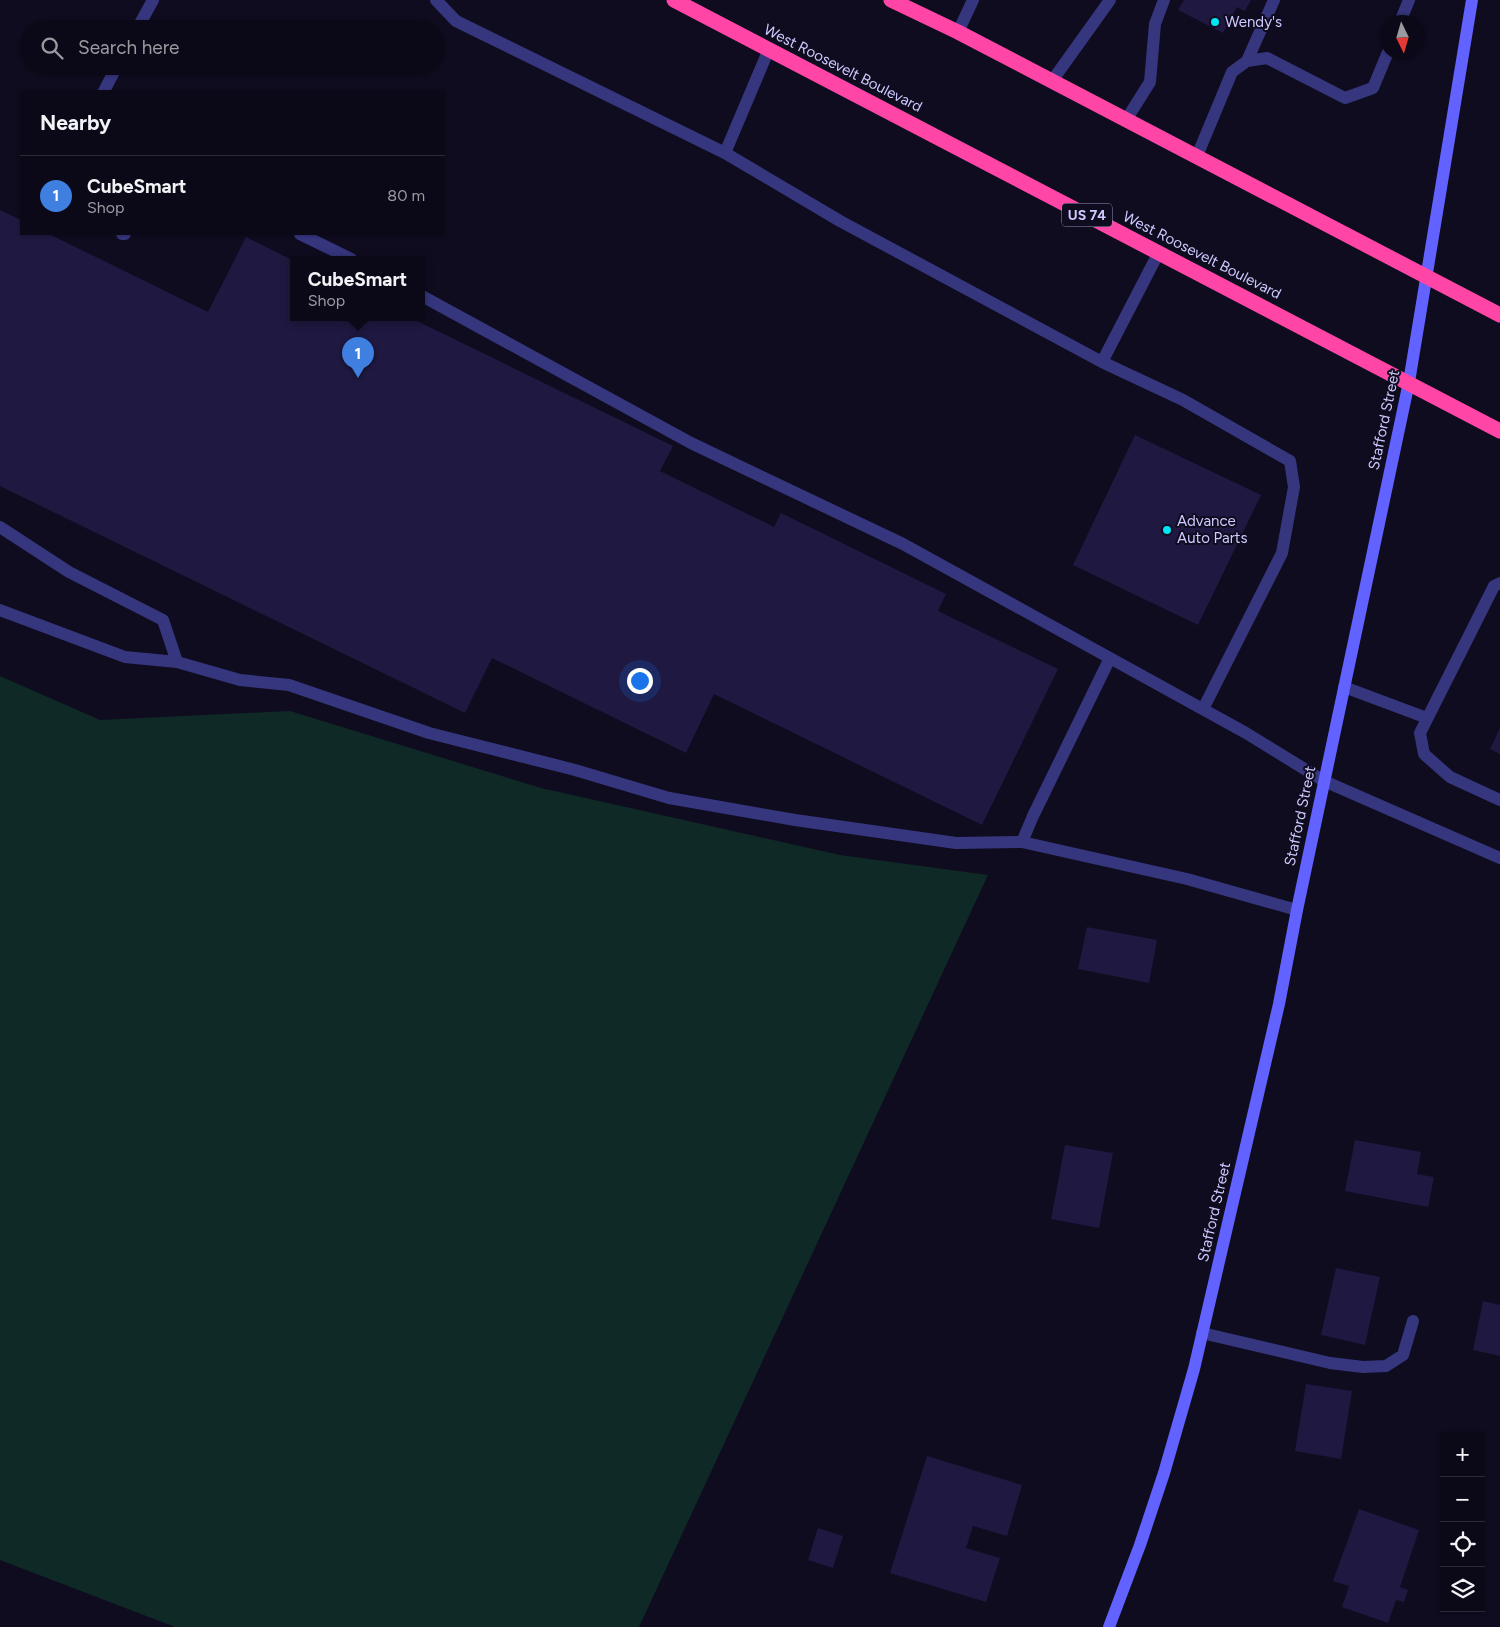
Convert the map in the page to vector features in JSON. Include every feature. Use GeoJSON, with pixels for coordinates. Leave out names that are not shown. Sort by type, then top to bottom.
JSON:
{"type":"FeatureCollection","features":[{"type":"Feature","properties":{"kind":"highway","name":"West Roosevelt Boulevard"},"geometry":{"type":"LineString","coordinates":[[674,0],[1500,431]]}},
{"type":"Feature","properties":{"kind":"highway"},"geometry":{"type":"LineString","coordinates":[[892,0],[1198,156],[1500,315]]}},
{"type":"Feature","properties":{"kind":"street","name":"Stafford Street"},"geometry":{"type":"LineString","coordinates":[[1109,1627],[1140,1545],[1164,1473],[1194,1369],[1279,1004],[1297,910],[1409,382],[1472,0]]}},
{"type":"Feature","properties":{"kind":"lane"},"geometry":{"type":"LineString","coordinates":[[142,20],[152,0]]}},
{"type":"Feature","properties":{"kind":"lane"},"geometry":{"type":"LineString","coordinates":[[436,0],[456,21],[725,153],[840,221],[1102,362],[1183,400],[1290,462],[1294,487],[1282,553],[1203,709]]}},
{"type":"Feature","properties":{"kind":"lane"},"geometry":{"type":"LineString","coordinates":[[958,32],[973,0]]}},
{"type":"Feature","properties":{"kind":"lane"},"geometry":{"type":"LineString","coordinates":[[1052,81],[1110,0]]}},
{"type":"Feature","properties":{"kind":"lane"},"geometry":{"type":"LineString","coordinates":[[1126,120],[1150,82],[1155,24],[1164,0]]}},
{"type":"Feature","properties":{"kind":"lane"},"geometry":{"type":"LineString","coordinates":[[1247,61],[1274,0]]}},
{"type":"Feature","properties":{"kind":"lane"},"geometry":{"type":"LineString","coordinates":[[1403,15],[1409,0]]}},
{"type":"Feature","properties":{"kind":"lane"},"geometry":{"type":"LineString","coordinates":[[725,153],[769,49]]}},
{"type":"Feature","properties":{"kind":"lane"},"geometry":{"type":"LineString","coordinates":[[1198,156],[1232,72],[1247,61],[1267,58],[1344,98],[1373,88],[1385,60]]}},
{"type":"Feature","properties":{"kind":"lane"},"geometry":{"type":"LineString","coordinates":[[105,90],[112,75]]}},
{"type":"Feature","properties":{"kind":"lane"},"geometry":{"type":"LineString","coordinates":[[302,235],[345,256]]}},
{"type":"Feature","properties":{"kind":"lane"},"geometry":{"type":"LineString","coordinates":[[1102,362],[1159,252]]}},
{"type":"Feature","properties":{"kind":"lane"},"geometry":{"type":"LineString","coordinates":[[425,298],[690,443],[903,544],[1203,709],[1324,781],[1500,858]]}},
{"type":"Feature","properties":{"kind":"lane"},"geometry":{"type":"LineString","coordinates":[[0,528],[70,572],[163,620],[177,662]]}},
{"type":"Feature","properties":{"kind":"lane"},"geometry":{"type":"LineString","coordinates":[[1500,582],[1494,586],[1420,733],[1424,754],[1450,777],[1500,800]]}},
{"type":"Feature","properties":{"kind":"lane"},"geometry":{"type":"LineString","coordinates":[[0,610],[125,657],[177,662],[240,680],[288,685],[429,733],[575,770],[669,798],[795,820],[956,843],[1022,842],[1187,880],[1297,910]]}},
{"type":"Feature","properties":{"kind":"lane"},"geometry":{"type":"LineString","coordinates":[[1022,842],[1110,658]]}},
{"type":"Feature","properties":{"kind":"lane"},"geometry":{"type":"LineString","coordinates":[[1344,687],[1427,718]]}},
{"type":"Feature","properties":{"kind":"lane"},"geometry":{"type":"LineString","coordinates":[[1202,1333],[1330,1363],[1363,1367],[1386,1366],[1403,1355],[1412,1321]]}},
{"type":"Feature","properties":{"kind":"green space"},"geometry":{"type":"Polygon","coordinates":[[[0,676],[100,720],[290,711],[541,788],[840,855],[988,875],[639,1627],[175,1627],[0,1560],[0,676]]]}},
{"type":"Feature","properties":{"kind":"building","name":"Wendy's"},"geometry":{"type":"Polygon","coordinates":[[[1184,0],[1251,0],[1245,11],[1237,7],[1223,33],[1178,10],[1184,0]]]}},
{"type":"Feature","properties":{"kind":"building"},"geometry":{"type":"Polygon","coordinates":[[[0,210],[20,220],[20,235],[51,235],[208,312],[246,237],[290,259],[290,321],[417,321],[673,446],[660,471],[774,527],[781,513],[946,594],[938,611],[1058,669],[982,825],[714,694],[686,753],[492,658],[465,713],[0,486],[0,210]]]}},
{"type":"Feature","properties":{"kind":"building","name":"Advance Auto Parts"},"geometry":{"type":"Polygon","coordinates":[[[1135,435],[1261,495],[1198,625],[1073,565],[1135,435]]]}},
{"type":"Feature","properties":{"kind":"building"},"geometry":{"type":"Polygon","coordinates":[[[1500,728],[1500,754],[1490,749],[1500,728]]]}},
{"type":"Feature","properties":{"kind":"building"},"geometry":{"type":"Polygon","coordinates":[[[1087,927],[1157,940],[1149,983],[1078,969],[1087,927]]]}},
{"type":"Feature","properties":{"kind":"building"},"geometry":{"type":"Polygon","coordinates":[[[1355,1140],[1421,1152],[1417,1174],[1434,1177],[1428,1207],[1345,1191],[1355,1140]]]}},
{"type":"Feature","properties":{"kind":"building"},"geometry":{"type":"Polygon","coordinates":[[[1065,1145],[1113,1153],[1099,1228],[1051,1219],[1065,1145]]]}},
{"type":"Feature","properties":{"kind":"building"},"geometry":{"type":"Polygon","coordinates":[[[1336,1268],[1380,1277],[1365,1345],[1321,1335],[1336,1268]]]}},
{"type":"Feature","properties":{"kind":"building"},"geometry":{"type":"Polygon","coordinates":[[[1483,1301],[1500,1305],[1500,1356],[1473,1350],[1483,1301]]]}},
{"type":"Feature","properties":{"kind":"building"},"geometry":{"type":"Polygon","coordinates":[[[1306,1384],[1352,1391],[1341,1459],[1295,1451],[1306,1384]]]}},
{"type":"Feature","properties":{"kind":"building"},"geometry":{"type":"Polygon","coordinates":[[[927,1456],[1022,1485],[1007,1536],[973,1526],[966,1548],[1000,1558],[986,1602],[890,1573],[927,1456]]]}},
{"type":"Feature","properties":{"kind":"building"},"geometry":{"type":"Polygon","coordinates":[[[1359,1509],[1419,1530],[1400,1587],[1408,1590],[1404,1602],[1396,1600],[1388,1623],[1342,1607],[1349,1586],[1333,1581],[1359,1509]]]}},
{"type":"Feature","properties":{"kind":"building"},"geometry":{"type":"Polygon","coordinates":[[[818,1528],[843,1536],[833,1568],[808,1560],[818,1528]]]}},
{"type":"Feature","properties":{"kind":"place","name":"Wendy's"},"geometry":{"type":"Point","coordinates":[1215,22]}},
{"type":"Feature","properties":{"kind":"place","name":"CubeSmart"},"geometry":{"type":"Point","coordinates":[358,378]}},
{"type":"Feature","properties":{"kind":"place","name":"Advance Auto Parts"},"geometry":{"type":"Point","coordinates":[1167,530]}}]}
